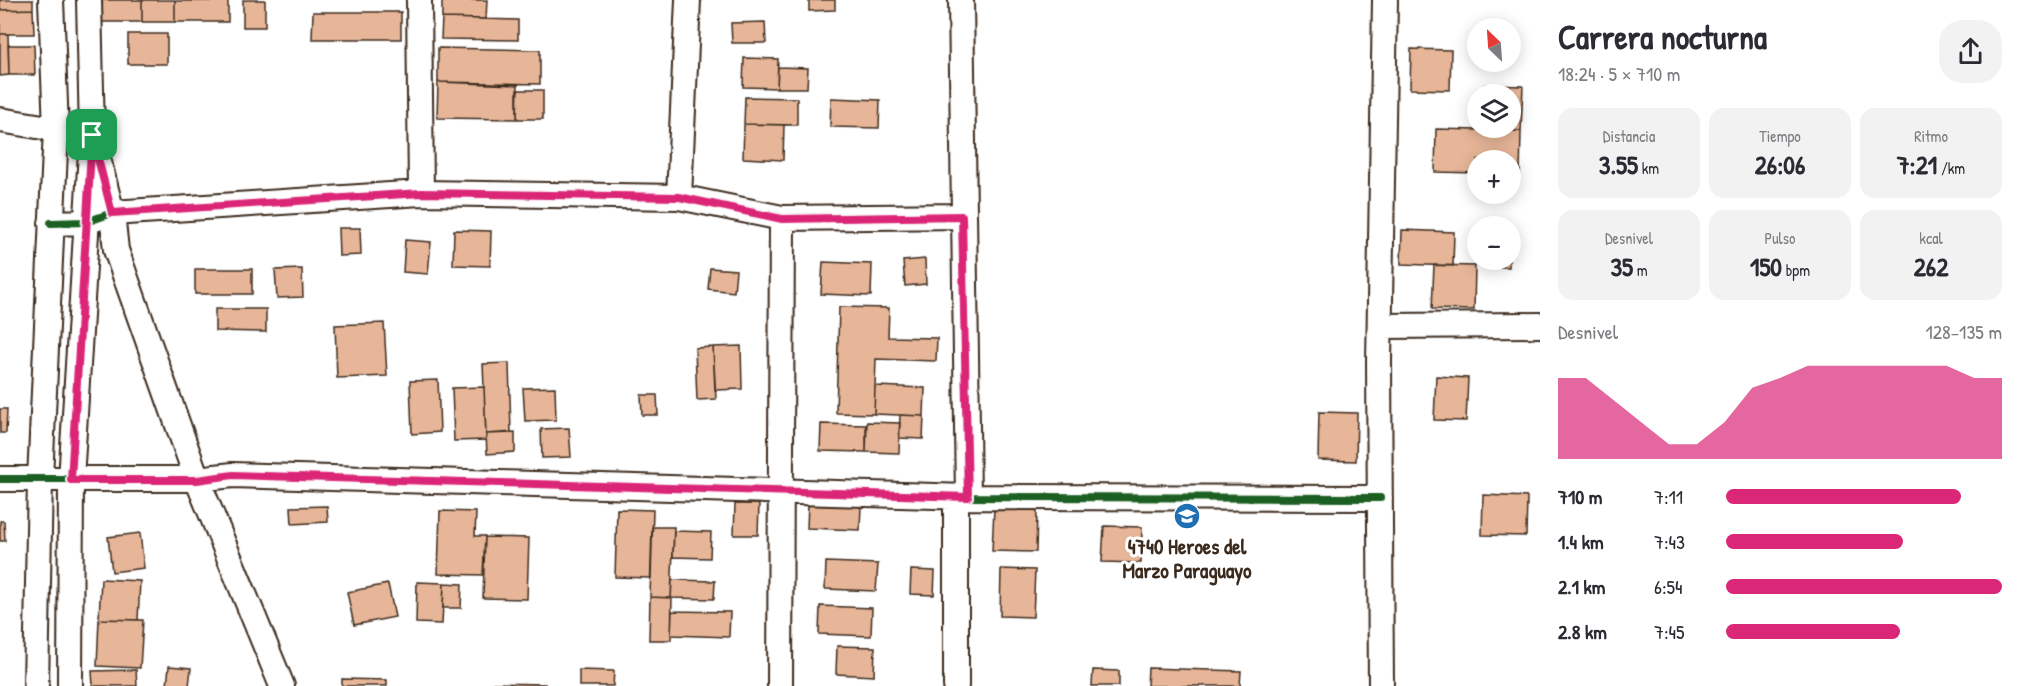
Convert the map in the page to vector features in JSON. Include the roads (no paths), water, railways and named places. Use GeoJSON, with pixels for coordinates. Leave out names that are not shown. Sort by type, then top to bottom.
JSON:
{"type":"FeatureCollection","features":[{"type":"Feature","properties":{"kind":"street"},"geometry":{"type":"LineString","coordinates":[[36,686],[40,479],[56,129],[51,0]]}},
{"type":"Feature","properties":{"kind":"street"},"geometry":{"type":"LineString","coordinates":[[70,686],[71,480],[92,135],[88,0]]}},
{"type":"Feature","properties":{"kind":"street"},"geometry":{"type":"LineString","coordinates":[[419,0],[421,193]]}},
{"type":"Feature","properties":{"kind":"street"},"geometry":{"type":"LineString","coordinates":[[679,197],[688,0]]}},
{"type":"Feature","properties":{"kind":"street"},"geometry":{"type":"LineString","coordinates":[[956,686],[962,497],[961,0]]}},
{"type":"Feature","properties":{"kind":"street"},"geometry":{"type":"LineString","coordinates":[[1381,686],[1380,326],[1385,0]]}},
{"type":"Feature","properties":{"kind":"street"},"geometry":{"type":"LineString","coordinates":[[0,120],[92,135]]}},
{"type":"Feature","properties":{"kind":"street"},"geometry":{"type":"LineString","coordinates":[[92,135],[112,213],[116,250],[197,480],[282,686]]}},
{"type":"Feature","properties":{"kind":"street"},"geometry":{"type":"LineString","coordinates":[[51,223],[86,222],[112,213],[421,193],[679,197],[782,219],[962,216]]}},
{"type":"Feature","properties":{"kind":"street"},"geometry":{"type":"LineString","coordinates":[[780,686],[779,490],[782,219]]}},
{"type":"Feature","properties":{"kind":"street"},"geometry":{"type":"LineString","coordinates":[[1380,326],[1540,326]]}},
{"type":"Feature","properties":{"kind":"street"},"geometry":{"type":"LineString","coordinates":[[0,479],[197,480],[233,475],[962,497],[1380,498]]}},
{"type":"Feature","properties":{"kind":"place","name":"4740 Heroes del Marzo Paraguayo"},"geometry":{"type":"Point","coordinates":[1187,516]}}]}
